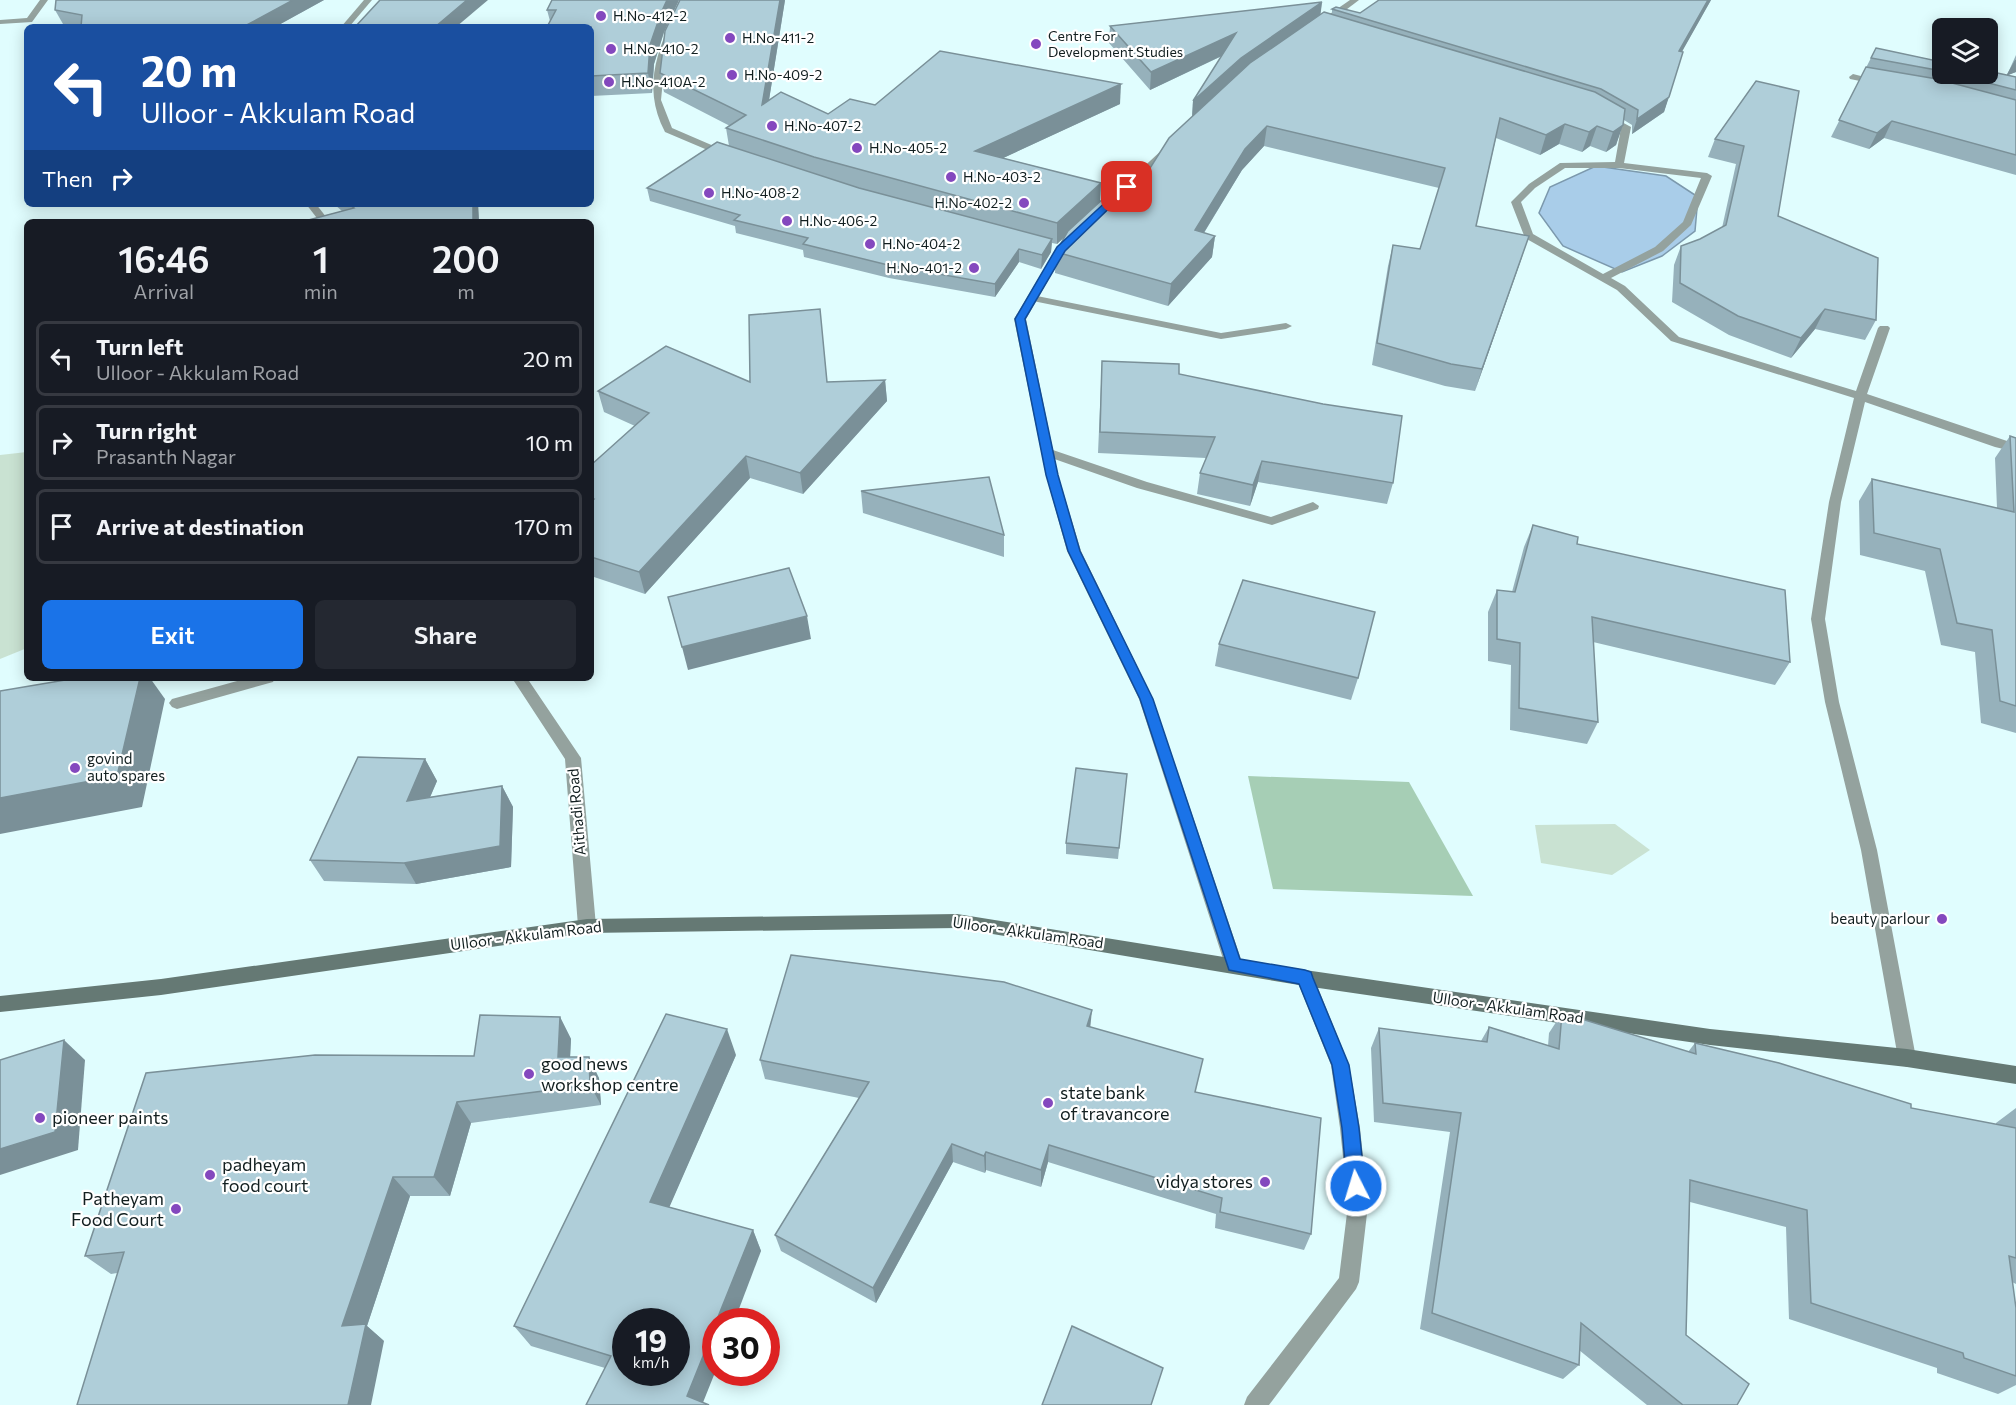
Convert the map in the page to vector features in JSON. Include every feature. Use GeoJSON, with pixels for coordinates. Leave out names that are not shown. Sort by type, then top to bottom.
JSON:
{"type":"FeatureCollection","features":[{"type":"Feature","properties":{"kind":"main road","name":"Ulloor - Akkulam Road"},"geometry":{"type":"LineString","coordinates":[[0,1004],[161,987],[587,926],[957,921],[1305,978],[1710,1037],[1907,1058],[2016,1075]]}},
{"type":"Feature","properties":{"kind":"street"},"geometry":{"type":"LineString","coordinates":[[0,22],[29,20],[44,0]]}},
{"type":"Feature","properties":{"kind":"street"},"geometry":{"type":"LineString","coordinates":[[348,24],[368,0]]}},
{"type":"Feature","properties":{"kind":"street"},"geometry":{"type":"LineString","coordinates":[[685,0],[662,49],[657,100],[668,130],[740,159]]}},
{"type":"Feature","properties":{"kind":"street"},"geometry":{"type":"LineString","coordinates":[[1326,26],[1355,0]]}},
{"type":"Feature","properties":{"kind":"street"},"geometry":{"type":"LineString","coordinates":[[1853,77],[1886,83]]}},
{"type":"Feature","properties":{"kind":"street"},"geometry":{"type":"LineString","coordinates":[[1600,113],[1626,127],[1619,165]]}},
{"type":"Feature","properties":{"kind":"street"},"geometry":{"type":"LineString","coordinates":[[1104,208],[1173,144]]}},
{"type":"Feature","properties":{"kind":"street"},"geometry":{"type":"LineString","coordinates":[[1603,278],[1659,249],[1687,223],[1707,176],[1619,165],[1563,165],[1532,186],[1516,202],[1528,236],[1603,278],[1621,288],[1675,339],[1860,396],[2016,448]]}},
{"type":"Feature","properties":{"kind":"street"},"geometry":{"type":"LineString","coordinates":[[313,207],[323,219]]}},
{"type":"Feature","properties":{"kind":"street"},"geometry":{"type":"LineString","coordinates":[[1078,233],[1056,248],[1020,319],[1047,452],[1074,551],[1146,699],[1234,965]]}},
{"type":"Feature","properties":{"kind":"street"},"geometry":{"type":"LineString","coordinates":[[1032,298],[1144,318],[1221,336],[1286,326]]}},
{"type":"Feature","properties":{"kind":"street"},"geometry":{"type":"LineString","coordinates":[[1884,328],[1860,396],[1834,502],[1818,619],[1832,702],[1869,850],[1907,1058]]}},
{"type":"Feature","properties":{"kind":"street"},"geometry":{"type":"LineString","coordinates":[[1047,452],[1142,484],[1272,521],[1313,506]]}},
{"type":"Feature","properties":{"kind":"street"},"geometry":{"type":"LineString","coordinates":[[177,703],[257,681]]}},
{"type":"Feature","properties":{"kind":"street","name":"Aithadi Road"},"geometry":{"type":"LineString","coordinates":[[521,681],[573,758],[587,926]]}},
{"type":"Feature","properties":{"kind":"street"},"geometry":{"type":"LineString","coordinates":[[1255,1405],[1349,1282],[1358,1205],[1350,1128],[1340,1065],[1305,978]]}},
{"type":"Feature","properties":{"kind":"green space"},"geometry":{"type":"Polygon","coordinates":[[[24,452],[24,649],[0,659],[0,455],[24,452]]]}},
{"type":"Feature","properties":{"kind":"green space"},"geometry":{"type":"Polygon","coordinates":[[[1248,776],[1409,782],[1473,896],[1273,889],[1248,776]]]}},
{"type":"Feature","properties":{"kind":"green space"},"geometry":{"type":"Polygon","coordinates":[[[1615,824],[1650,850],[1612,875],[1541,863],[1535,825],[1615,824]]]}},
{"type":"Feature","properties":{"kind":"water"},"geometry":{"type":"Polygon","coordinates":[[[1596,166],[1666,176],[1698,197],[1695,231],[1662,256],[1622,272],[1563,246],[1539,213],[1550,187],[1596,166]]]}},
{"type":"Feature","properties":{"kind":"building"},"geometry":{"type":"Polygon","coordinates":[[[56,0],[293,0],[249,24],[81,24],[82,15],[55,10],[56,0]]]}},
{"type":"Feature","properties":{"kind":"building"},"geometry":{"type":"Polygon","coordinates":[[[380,0],[467,0],[439,24],[358,24],[380,0]]]}},
{"type":"Feature","properties":{"kind":"building"},"geometry":{"type":"Polygon","coordinates":[[[552,0],[667,0],[650,45],[648,73],[594,76],[594,24],[549,24],[556,10],[547,10],[552,0]]]}},
{"type":"Feature","properties":{"kind":"building"},"geometry":{"type":"Polygon","coordinates":[[[680,0],[780,0],[762,105],[781,92],[828,114],[850,99],[875,105],[940,51],[1121,84],[975,151],[1101,183],[1057,223],[814,157],[726,128],[746,115],[660,73],[665,31],[680,0]]]}},
{"type":"Feature","properties":{"kind":"building"},"geometry":{"type":"Polygon","coordinates":[[[1379,0],[1708,0],[1679,51],[1683,52],[1669,97],[1637,119],[1638,110],[1601,89],[1332,9],[1336,7],[1360,13],[1379,0]]]}},
{"type":"Feature","properties":{"kind":"building"},"geometry":{"type":"Polygon","coordinates":[[[1322,2],[1241,58],[1193,101],[1236,33],[1151,72],[1110,26],[1322,2]]]}},
{"type":"Feature","properties":{"kind":"building"},"geometry":{"type":"Polygon","coordinates":[[[1324,12],[1595,92],[1625,109],[1623,125],[1613,132],[1597,126],[1589,132],[1565,124],[1546,135],[1500,118],[1476,226],[1529,236],[1482,369],[1451,364],[1377,343],[1393,245],[1420,249],[1445,168],[1267,126],[1245,149],[1195,230],[1215,236],[1171,284],[1056,252],[1068,231],[1116,187],[1135,192],[1169,138],[1250,63],[1324,12]]]}},
{"type":"Feature","properties":{"kind":"building"},"geometry":{"type":"Polygon","coordinates":[[[1876,48],[1932,60],[1932,69],[1871,58],[1876,48]]]}},
{"type":"Feature","properties":{"kind":"building"},"geometry":{"type":"Polygon","coordinates":[[[1866,67],[1932,78],[1932,84],[1956,84],[2016,100],[2016,155],[1892,121],[1877,133],[1839,120],[1866,67]]]}},
{"type":"Feature","properties":{"kind":"building"},"geometry":{"type":"Polygon","coordinates":[[[1998,73],[2016,77],[2016,90],[1992,84],[1998,84],[1998,73]]]}},
{"type":"Feature","properties":{"kind":"building"},"geometry":{"type":"Polygon","coordinates":[[[1756,81],[1799,91],[1778,216],[1878,258],[1876,320],[1825,309],[1801,338],[1738,316],[1680,283],[1681,246],[1726,225],[1744,146],[1715,139],[1756,81]]]}},
{"type":"Feature","properties":{"kind":"building"},"geometry":{"type":"Polygon","coordinates":[[[717,142],[859,188],[1052,239],[1042,255],[1019,249],[995,284],[888,265],[803,244],[808,238],[734,220],[740,215],[647,188],[717,142]]]}},
{"type":"Feature","properties":{"kind":"building"},"geometry":{"type":"Polygon","coordinates":[[[473,207],[473,219],[312,219],[354,208],[473,207]]]}},
{"type":"Feature","properties":{"kind":"building"},"geometry":{"type":"Polygon","coordinates":[[[820,309],[827,382],[885,380],[800,473],[746,456],[639,572],[594,558],[594,462],[649,413],[598,391],[666,346],[750,382],[749,315],[820,309]]]}},
{"type":"Feature","properties":{"kind":"building"},"geometry":{"type":"Polygon","coordinates":[[[1102,361],[1179,364],[1179,374],[1323,404],[1402,416],[1393,483],[1262,461],[1253,485],[1200,473],[1215,437],[1100,432],[1102,361]]]}},
{"type":"Feature","properties":{"kind":"building"},"geometry":{"type":"Polygon","coordinates":[[[2010,436],[2016,438],[2016,706],[2000,701],[1992,630],[1957,623],[1940,549],[1874,533],[1872,479],[2014,512],[2010,436]]]}},
{"type":"Feature","properties":{"kind":"building"},"geometry":{"type":"Polygon","coordinates":[[[989,477],[1004,535],[861,491],[989,477]]]}},
{"type":"Feature","properties":{"kind":"building"},"geometry":{"type":"Polygon","coordinates":[[[1533,525],[1578,537],[1577,544],[1785,590],[1790,662],[1592,617],[1598,722],[1519,708],[1520,643],[1497,639],[1497,590],[1515,592],[1533,525]]]}},
{"type":"Feature","properties":{"kind":"building"},"geometry":{"type":"Polygon","coordinates":[[[789,568],[807,616],[682,647],[668,597],[789,568]]]}},
{"type":"Feature","properties":{"kind":"building"},"geometry":{"type":"Polygon","coordinates":[[[1243,580],[1375,612],[1358,678],[1219,644],[1243,580]]]}},
{"type":"Feature","properties":{"kind":"building"},"geometry":{"type":"Polygon","coordinates":[[[59,681],[139,681],[117,776],[0,798],[0,691],[59,681]]]}},
{"type":"Feature","properties":{"kind":"building"},"geometry":{"type":"Polygon","coordinates":[[[358,757],[425,759],[407,801],[502,786],[500,846],[404,863],[310,860],[358,757]]]}},
{"type":"Feature","properties":{"kind":"building"},"geometry":{"type":"Polygon","coordinates":[[[1076,768],[1127,774],[1119,848],[1066,843],[1076,768]]]}},
{"type":"Feature","properties":{"kind":"building"},"geometry":{"type":"Polygon","coordinates":[[[791,955],[1004,982],[1092,1010],[1087,1026],[1203,1059],[1195,1092],[1321,1118],[1311,1234],[1220,1212],[1222,1198],[1049,1145],[1041,1170],[986,1152],[984,1156],[952,1144],[873,1288],[775,1235],[869,1082],[760,1060],[791,955]]]}},
{"type":"Feature","properties":{"kind":"building"},"geometry":{"type":"Polygon","coordinates":[[[1562,1013],[1696,1054],[1695,1043],[1779,1063],[1911,1104],[1911,1108],[2016,1128],[2016,1258],[2009,1256],[2016,1308],[2016,1376],[1964,1358],[1963,1353],[1811,1303],[1807,1210],[1690,1180],[1686,1335],[1749,1384],[1737,1405],[1683,1405],[1581,1323],[1579,1365],[1432,1313],[1461,1113],[1383,1103],[1379,1028],[1487,1042],[1489,1027],[1559,1049],[1562,1013]]]}},
{"type":"Feature","properties":{"kind":"building"},"geometry":{"type":"Polygon","coordinates":[[[666,1014],[727,1029],[650,1202],[753,1230],[722,1308],[702,1308],[702,1358],[687,1396],[709,1405],[586,1405],[611,1356],[514,1326],[666,1014]]]}},
{"type":"Feature","properties":{"kind":"building"},"geometry":{"type":"Polygon","coordinates":[[[480,1015],[560,1017],[558,1057],[589,1057],[590,1085],[457,1102],[434,1177],[393,1177],[342,1326],[366,1324],[348,1405],[77,1405],[124,1252],[85,1256],[146,1073],[315,1055],[474,1056],[480,1015]]]}},
{"type":"Feature","properties":{"kind":"building"},"geometry":{"type":"Polygon","coordinates":[[[64,1040],[55,1132],[0,1149],[0,1060],[64,1040]]]}},
{"type":"Feature","properties":{"kind":"building"},"geometry":{"type":"Polygon","coordinates":[[[1072,1326],[1163,1368],[1151,1405],[1042,1405],[1072,1326]]]}},
{"type":"Feature","properties":{"kind":"place","name":"H.No-412-2"},"geometry":{"type":"Point","coordinates":[601,16]}},
{"type":"Feature","properties":{"kind":"place","name":"H.No-411-2"},"geometry":{"type":"Point","coordinates":[730,38]}},
{"type":"Feature","properties":{"kind":"place","name":"Centre For Development Studies"},"geometry":{"type":"Point","coordinates":[1036,44]}},
{"type":"Feature","properties":{"kind":"place","name":"H.No-410-2"},"geometry":{"type":"Point","coordinates":[611,49]}},
{"type":"Feature","properties":{"kind":"place","name":"H.No-409-2"},"geometry":{"type":"Point","coordinates":[732,75]}},
{"type":"Feature","properties":{"kind":"place","name":"H.No-410A-2"},"geometry":{"type":"Point","coordinates":[609,82]}},
{"type":"Feature","properties":{"kind":"place","name":"H.No-407-2"},"geometry":{"type":"Point","coordinates":[772,126]}},
{"type":"Feature","properties":{"kind":"place","name":"H.No-405-2"},"geometry":{"type":"Point","coordinates":[857,148]}},
{"type":"Feature","properties":{"kind":"place","name":"H.No-403-2"},"geometry":{"type":"Point","coordinates":[951,177]}},
{"type":"Feature","properties":{"kind":"place","name":"H.No-408-2"},"geometry":{"type":"Point","coordinates":[709,193]}},
{"type":"Feature","properties":{"kind":"place","name":"H.No-402-2"},"geometry":{"type":"Point","coordinates":[1024,203]}},
{"type":"Feature","properties":{"kind":"place","name":"H.No-406-2"},"geometry":{"type":"Point","coordinates":[787,221]}},
{"type":"Feature","properties":{"kind":"place","name":"H.No-404-2"},"geometry":{"type":"Point","coordinates":[870,244]}},
{"type":"Feature","properties":{"kind":"place","name":"H.No-401-2"},"geometry":{"type":"Point","coordinates":[974,268]}},
{"type":"Feature","properties":{"kind":"place","name":"govind auto spares"},"geometry":{"type":"Point","coordinates":[75,768]}},
{"type":"Feature","properties":{"kind":"place","name":"beauty parlour"},"geometry":{"type":"Point","coordinates":[1942,919]}},
{"type":"Feature","properties":{"kind":"place","name":"good news workshop centre"},"geometry":{"type":"Point","coordinates":[529,1074]}},
{"type":"Feature","properties":{"kind":"place","name":"state bank of travancore"},"geometry":{"type":"Point","coordinates":[1048,1103]}},
{"type":"Feature","properties":{"kind":"place","name":"pioneer paints"},"geometry":{"type":"Point","coordinates":[40,1118]}},
{"type":"Feature","properties":{"kind":"place","name":"padheyam food court"},"geometry":{"type":"Point","coordinates":[210,1175]}},
{"type":"Feature","properties":{"kind":"place","name":"vidya stores"},"geometry":{"type":"Point","coordinates":[1265,1182]}},
{"type":"Feature","properties":{"kind":"place","name":"Patheyam Food Court"},"geometry":{"type":"Point","coordinates":[176,1209]}},
{"type":"Feature","properties":{"kind":"route"},"geometry":{"type":"LineString","coordinates":[[1127,187],[1061,249],[1020,319],[1052,475],[1074,551],[1146,699],[1234,965],[1305,978],[1340,1065],[1356,1186]]}}]}
